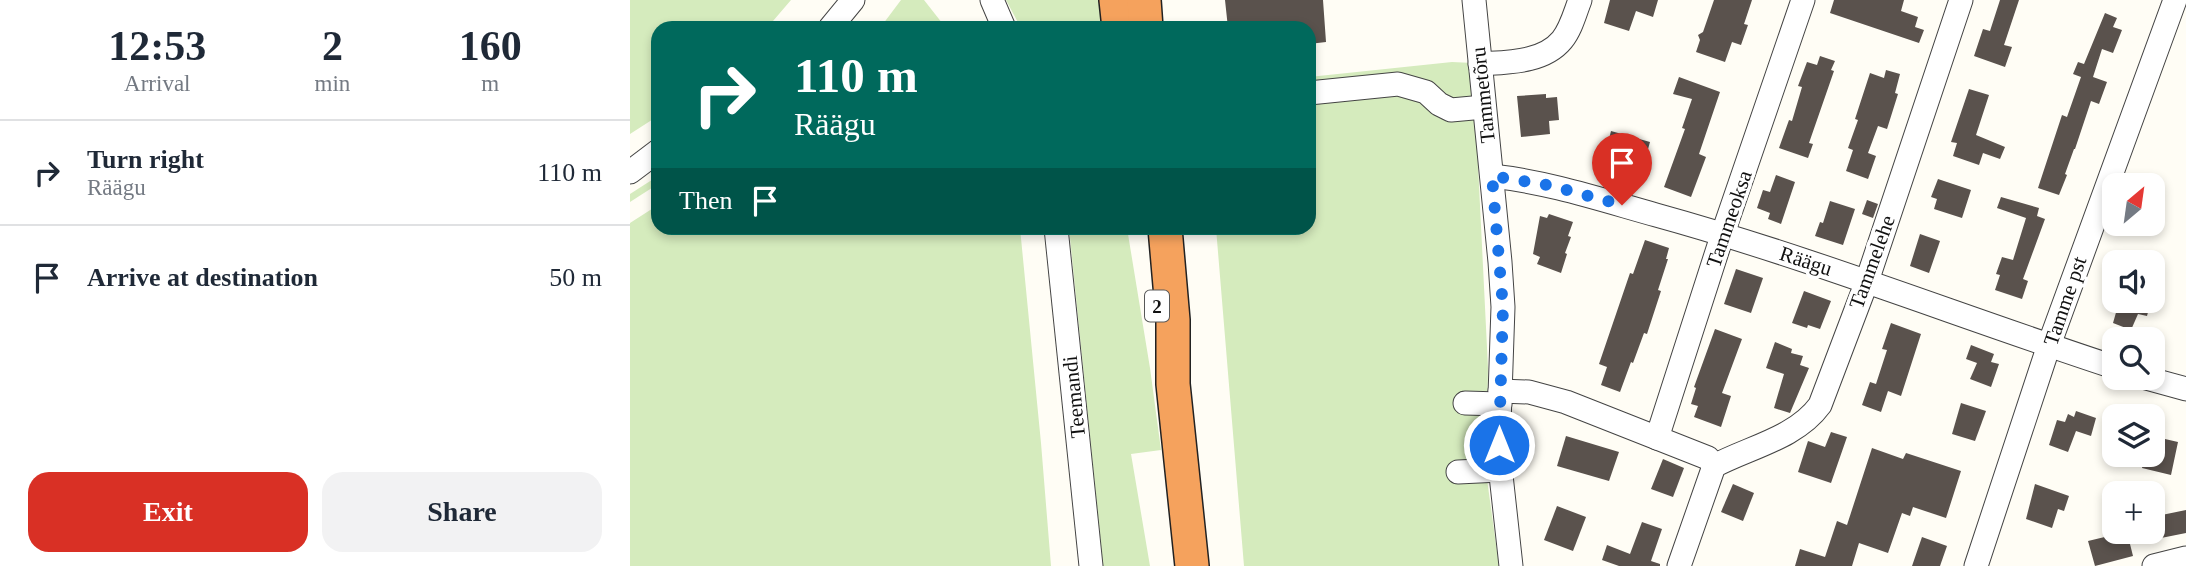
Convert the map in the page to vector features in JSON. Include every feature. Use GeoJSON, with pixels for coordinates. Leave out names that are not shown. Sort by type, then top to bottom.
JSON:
{"type":"FeatureCollection","features":[{"type":"Feature","properties":{"kind":"highway"},"geometry":{"type":"LineString","coordinates":[[1116,0],[1118,21]]}},
{"type":"Feature","properties":{"kind":"highway"},"geometry":{"type":"LineString","coordinates":[[1144,0],[1146,21]]}},
{"type":"Feature","properties":{"kind":"highway","name":"2"},"geometry":{"type":"LineString","coordinates":[[1143,235],[1173,384]]}},
{"type":"Feature","properties":{"kind":"highway","name":"2"},"geometry":{"type":"LineString","coordinates":[[1166,235],[1173,320],[1173,384],[1192,566]]}},
{"type":"Feature","properties":{"kind":"street"},"geometry":{"type":"LineString","coordinates":[[825,21],[841,0]]}},
{"type":"Feature","properties":{"kind":"street"},"geometry":{"type":"LineString","coordinates":[[836,21],[853,0]]}},
{"type":"Feature","properties":{"kind":"street"},"geometry":{"type":"LineString","coordinates":[[984,0],[999,16]]}},
{"type":"Feature","properties":{"kind":"street","name":"Tammetõru"},"geometry":{"type":"LineString","coordinates":[[1474,0],[1503,307],[1500,470],[1511,566]]}},
{"type":"Feature","properties":{"kind":"street"},"geometry":{"type":"LineString","coordinates":[[1480,64],[1519,61],[1550,50],[1567,32],[1580,0]]}},
{"type":"Feature","properties":{"kind":"street","name":"Tammeoksa"},"geometry":{"type":"LineString","coordinates":[[1657,438],[1803,0]]}},
{"type":"Feature","properties":{"kind":"street","name":"Tammelehe"},"geometry":{"type":"LineString","coordinates":[[1714,466],[1794,429],[1812,415],[1825,393],[1867,281],[1961,0]]}},
{"type":"Feature","properties":{"kind":"street","name":"Tamme pst"},"geometry":{"type":"LineString","coordinates":[[1976,566],[2049,345],[2175,0]]}},
{"type":"Feature","properties":{"kind":"street"},"geometry":{"type":"LineString","coordinates":[[1316,92],[1398,84],[1426,92],[1439,104],[1451,110],[1485,107]]}},
{"type":"Feature","properties":{"kind":"street"},"geometry":{"type":"LineString","coordinates":[[630,172],[651,156]]}},
{"type":"Feature","properties":{"kind":"street"},"geometry":{"type":"LineString","coordinates":[[630,185],[651,172]]}},
{"type":"Feature","properties":{"kind":"street","name":"Räägu"},"geometry":{"type":"LineString","coordinates":[[1492,176],[1548,185],[1724,233],[2102,364]]}},
{"type":"Feature","properties":{"kind":"street","name":"Teemandi"},"geometry":{"type":"LineString","coordinates":[[1057,235],[1091,566]]}},
{"type":"Feature","properties":{"kind":"street"},"geometry":{"type":"LineString","coordinates":[[2165,383],[2186,389]]}},
{"type":"Feature","properties":{"kind":"street"},"geometry":{"type":"LineString","coordinates":[[1465,402],[1529,392],[1566,402],[1707,458],[1714,466],[1679,566]]}},
{"type":"Feature","properties":{"kind":"street"},"geometry":{"type":"LineString","coordinates":[[1458,472],[1500,470]]}},
{"type":"Feature","properties":{"kind":"street"},"geometry":{"type":"LineString","coordinates":[[2154,566],[2186,558]]}},
{"type":"Feature","properties":{"kind":"green space"},"geometry":{"type":"Polygon","coordinates":[[[630,0],[791,0],[773,21],[651,21],[651,120],[630,134],[630,0]]]}},
{"type":"Feature","properties":{"kind":"green space"},"geometry":{"type":"Polygon","coordinates":[[[901,0],[924,0],[940,21],[885,21],[901,0]]]}},
{"type":"Feature","properties":{"kind":"green space"},"geometry":{"type":"Polygon","coordinates":[[[1006,0],[1100,0],[1102,21],[1017,21],[1006,0]]]}},
{"type":"Feature","properties":{"kind":"green space"},"geometry":{"type":"Polygon","coordinates":[[[1452,62],[1473,63],[1488,368],[1486,472],[1499,566],[1244,566],[1217,235],[1316,235],[1316,76],[1452,62]]]}},
{"type":"Feature","properties":{"kind":"green space"},"geometry":{"type":"Polygon","coordinates":[[[651,180],[651,188],[630,202],[630,194],[651,180]]]}},
{"type":"Feature","properties":{"kind":"green space"},"geometry":{"type":"Polygon","coordinates":[[[651,210],[651,235],[1021,235],[1051,566],[630,566],[630,223],[651,210]]]}},
{"type":"Feature","properties":{"kind":"green space"},"geometry":{"type":"Polygon","coordinates":[[[1070,235],[1128,235],[1161,450],[1131,454],[1150,566],[1103,566],[1070,235]]]}},
{"type":"Feature","properties":{"kind":"building"},"geometry":{"type":"Polygon","coordinates":[[[1225,0],[1323,0],[1326,42],[1316,43],[1316,21],[1227,21],[1225,0]]]}},
{"type":"Feature","properties":{"kind":"building"},"geometry":{"type":"Polygon","coordinates":[[[1610,0],[1658,0],[1653,17],[1636,11],[1629,31],[1604,23],[1610,0]]]}},
{"type":"Feature","properties":{"kind":"building"},"geometry":{"type":"Polygon","coordinates":[[[1714,0],[1752,0],[1741,45],[1732,42],[1725,62],[1696,52],[1700,40],[1698,35],[1703,32],[1714,0]]]}},
{"type":"Feature","properties":{"kind":"building"},"geometry":{"type":"Polygon","coordinates":[[[1834,0],[1904,0],[1901,11],[1918,17],[1915,27],[1924,30],[1919,43],[1830,13],[1834,0]]]}},
{"type":"Feature","properties":{"kind":"building"},"geometry":{"type":"Polygon","coordinates":[[[2000,0],[2019,0],[2004,45],[2012,47],[2005,67],[1974,56],[1983,29],[1990,31],[2000,0]]]}},
{"type":"Feature","properties":{"kind":"building"},"geometry":{"type":"Polygon","coordinates":[[[2105,13],[2117,18],[2113,27],[2122,30],[2113,53],[2102,49],[2093,77],[2107,82],[2099,104],[2091,101],[2059,195],[2038,188],[2062,115],[2067,117],[2081,77],[2073,74],[2078,62],[2084,64],[2105,13]]]}},
{"type":"Feature","properties":{"kind":"building"},"geometry":{"type":"Polygon","coordinates":[[[1820,56],[1835,61],[1831,70],[1834,71],[1809,143],[1813,144],[1808,158],[1779,148],[1789,120],[1792,121],[1802,87],[1798,86],[1807,62],[1817,65],[1820,56]]]}},
{"type":"Feature","properties":{"kind":"building"},"geometry":{"type":"Polygon","coordinates":[[[1886,70],[1900,74],[1895,93],[1898,94],[1887,129],[1878,126],[1868,153],[1876,156],[1868,179],[1846,171],[1853,150],[1848,148],[1870,73],[1884,78],[1886,70]]]}},
{"type":"Feature","properties":{"kind":"building"},"geometry":{"type":"Polygon","coordinates":[[[1679,77],[1720,92],[1699,154],[1706,157],[1691,197],[1664,187],[1685,129],[1682,128],[1692,99],[1673,94],[1679,77]]]}},
{"type":"Feature","properties":{"kind":"building"},"geometry":{"type":"Polygon","coordinates":[[[1969,89],[1989,95],[1976,135],[2005,147],[2000,159],[1983,153],[1979,165],[1953,156],[1957,143],[1951,142],[1969,89]]]}},
{"type":"Feature","properties":{"kind":"building"},"geometry":{"type":"Polygon","coordinates":[[[1546,94],[1546,98],[1557,97],[1559,120],[1549,121],[1550,134],[1521,137],[1517,96],[1546,94]]]}},
{"type":"Feature","properties":{"kind":"building"},"geometry":{"type":"Polygon","coordinates":[[[1611,131],[1650,142],[1638,185],[1616,180],[1619,168],[1603,164],[1611,131]]]}},
{"type":"Feature","properties":{"kind":"building"},"geometry":{"type":"Polygon","coordinates":[[[1776,175],[1795,182],[1781,224],[1768,219],[1770,213],[1757,208],[1763,190],[1770,192],[1776,175]]]}},
{"type":"Feature","properties":{"kind":"building"},"geometry":{"type":"Polygon","coordinates":[[[1938,179],[1971,190],[1962,218],[1934,209],[1937,199],[1931,197],[1938,179]]]}},
{"type":"Feature","properties":{"kind":"building"},"geometry":{"type":"Polygon","coordinates":[[[2001,197],[2039,208],[2037,216],[2045,219],[2023,279],[2028,281],[2022,299],[1995,290],[2000,275],[1996,274],[2002,257],[2013,260],[2026,218],[1997,208],[2001,197]]]}},
{"type":"Feature","properties":{"kind":"building"},"geometry":{"type":"Polygon","coordinates":[[[1867,200],[1878,204],[1873,218],[1862,214],[1867,200]]]}},
{"type":"Feature","properties":{"kind":"building"},"geometry":{"type":"Polygon","coordinates":[[[1830,201],[1855,209],[1843,245],[1815,236],[1820,222],[1823,223],[1830,201]]]}},
{"type":"Feature","properties":{"kind":"building"},"geometry":{"type":"Polygon","coordinates":[[[1549,214],[1573,222],[1561,273],[1537,264],[1540,257],[1533,254],[1540,216],[1547,218],[1549,214]]]}},
{"type":"Feature","properties":{"kind":"building"},"geometry":{"type":"Polygon","coordinates":[[[1920,234],[1940,241],[1929,273],[1910,266],[1920,234]]]}},
{"type":"Feature","properties":{"kind":"building"},"geometry":{"type":"Polygon","coordinates":[[[1645,240],[1669,248],[1668,259],[1647,334],[1644,333],[1620,392],[1601,385],[1607,367],[1599,364],[1630,273],[1633,274],[1645,240]]]}},
{"type":"Feature","properties":{"kind":"building"},"geometry":{"type":"Polygon","coordinates":[[[1736,269],[1763,278],[1751,313],[1724,304],[1736,269]]]}},
{"type":"Feature","properties":{"kind":"building"},"geometry":{"type":"Polygon","coordinates":[[[1804,291],[1831,301],[1820,329],[1792,323],[1804,291]]]}},
{"type":"Feature","properties":{"kind":"building"},"geometry":{"type":"Polygon","coordinates":[[[2116,313],[2148,313],[2147,316],[2138,314],[2132,327],[2113,323],[2116,313]]]}},
{"type":"Feature","properties":{"kind":"building"},"geometry":{"type":"Polygon","coordinates":[[[1891,323],[1921,334],[1901,396],[1888,391],[1881,412],[1862,405],[1870,382],[1876,384],[1887,350],[1882,349],[1891,323]]]}},
{"type":"Feature","properties":{"kind":"building"},"geometry":{"type":"Polygon","coordinates":[[[1715,329],[1742,339],[1722,393],[1731,396],[1721,427],[1694,417],[1698,406],[1691,404],[1696,388],[1694,387],[1715,329]]]}},
{"type":"Feature","properties":{"kind":"building"},"geometry":{"type":"Polygon","coordinates":[[[1775,342],[1792,349],[1791,353],[1803,356],[1800,365],[1809,368],[1790,413],[1774,408],[1784,374],[1766,368],[1775,342]]]}},
{"type":"Feature","properties":{"kind":"building"},"geometry":{"type":"Polygon","coordinates":[[[1971,345],[1994,354],[1991,362],[1999,364],[1991,387],[1970,379],[1977,363],[1966,359],[1971,345]]]}},
{"type":"Feature","properties":{"kind":"building"},"geometry":{"type":"Polygon","coordinates":[[[1961,403],[1986,411],[1975,441],[1952,434],[1961,403]]]}},
{"type":"Feature","properties":{"kind":"building"},"geometry":{"type":"Polygon","coordinates":[[[2076,411],[2096,418],[2091,436],[2076,431],[2068,452],[2049,445],[2057,420],[2065,422],[2068,414],[2074,417],[2076,411]]]}},
{"type":"Feature","properties":{"kind":"building"},"geometry":{"type":"Polygon","coordinates":[[[1831,432],[1847,437],[1831,483],[1798,472],[1808,441],[1825,447],[1831,432]]]}},
{"type":"Feature","properties":{"kind":"building"},"geometry":{"type":"Polygon","coordinates":[[[1566,436],[1619,452],[1609,481],[1557,466],[1566,436]]]}},
{"type":"Feature","properties":{"kind":"building"},"geometry":{"type":"Polygon","coordinates":[[[2165,439],[2178,442],[2171,475],[2142,468],[2165,467],[2165,439]]]}},
{"type":"Feature","properties":{"kind":"building"},"geometry":{"type":"Polygon","coordinates":[[[1872,448],[1903,459],[1906,453],[1961,471],[1946,518],[1913,507],[1910,516],[1902,513],[1888,553],[1859,543],[1852,566],[1795,566],[1800,549],[1825,557],[1837,521],[1847,525],[1872,448]]]}},
{"type":"Feature","properties":{"kind":"building"},"geometry":{"type":"Polygon","coordinates":[[[1663,459],[1684,468],[1673,497],[1651,489],[1663,459]]]}},
{"type":"Feature","properties":{"kind":"building"},"geometry":{"type":"Polygon","coordinates":[[[1733,484],[1754,493],[1743,521],[1721,512],[1733,484]]]}},
{"type":"Feature","properties":{"kind":"building"},"geometry":{"type":"Polygon","coordinates":[[[2035,484],[2069,496],[2064,511],[2058,509],[2052,528],[2026,519],[2035,484]]]}},
{"type":"Feature","properties":{"kind":"building"},"geometry":{"type":"Polygon","coordinates":[[[1557,506],[1586,517],[1573,551],[1544,540],[1557,506]]]}},
{"type":"Feature","properties":{"kind":"building"},"geometry":{"type":"Polygon","coordinates":[[[2186,510],[2186,533],[2165,537],[2165,514],[2186,510]]]}},
{"type":"Feature","properties":{"kind":"building"},"geometry":{"type":"Polygon","coordinates":[[[1642,522],[1662,529],[1651,561],[1660,566],[1619,566],[1602,560],[1607,545],[1630,554],[1642,522]]]}},
{"type":"Feature","properties":{"kind":"building"},"geometry":{"type":"Polygon","coordinates":[[[1922,537],[1947,546],[1940,566],[1912,566],[1922,537]]]}},
{"type":"Feature","properties":{"kind":"building"},"geometry":{"type":"Polygon","coordinates":[[[2102,538],[2102,544],[2130,544],[2133,556],[2095,566],[2088,541],[2102,538]]]}},
{"type":"Feature","properties":{"kind":"route"},"geometry":{"type":"LineString","coordinates":[[1499,445],[1503,307],[1492,176],[1548,185],[1622,205]]}}]}
